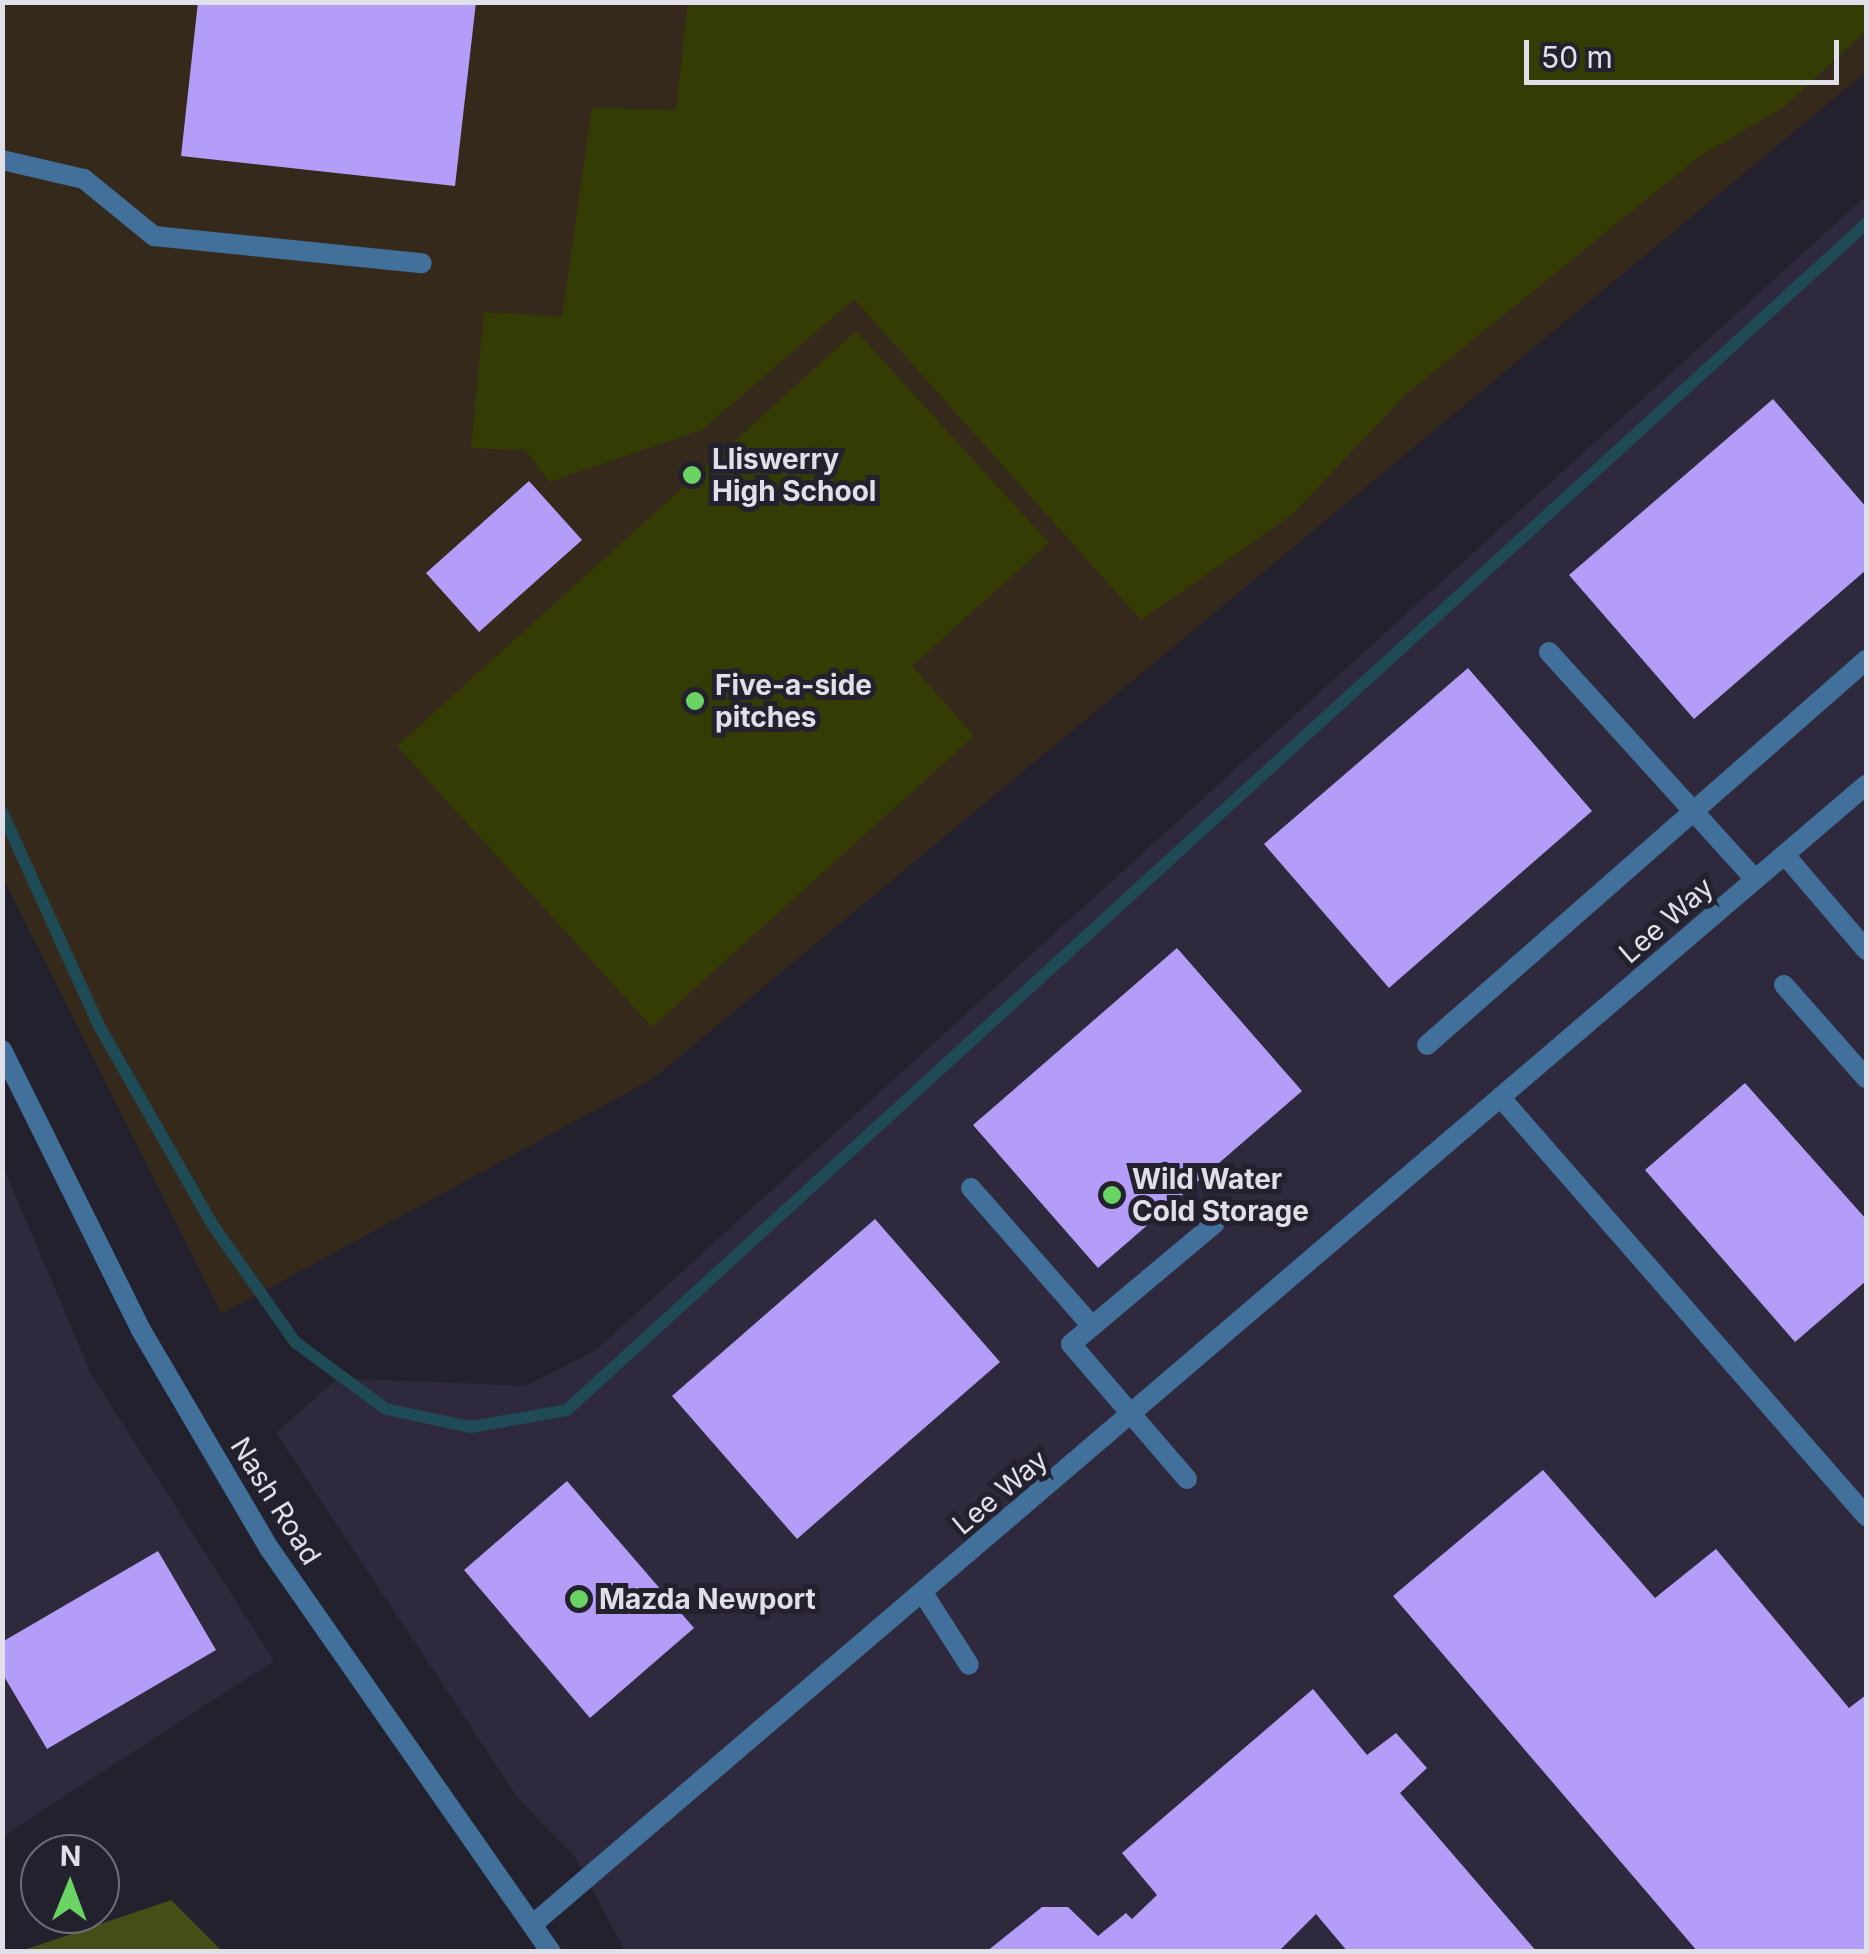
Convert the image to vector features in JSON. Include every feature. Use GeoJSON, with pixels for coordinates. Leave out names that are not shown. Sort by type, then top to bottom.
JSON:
{"type":"FeatureCollection","features":[{"type":"Feature","properties":{"kind":"street"},"geometry":{"type":"LineString","coordinates":[[2,160],[84,179],[154,236],[422,264]]}},
{"type":"Feature","properties":{"kind":"street"},"geometry":{"type":"LineString","coordinates":[[1548,652],[1755,879]]}},
{"type":"Feature","properties":{"kind":"street"},"geometry":{"type":"LineString","coordinates":[[1427,1045],[1866,660]]}},
{"type":"Feature","properties":{"kind":"street","name":"Lee Way"},"geometry":{"type":"LineString","coordinates":[[532,1925],[1866,785]]}},
{"type":"Feature","properties":{"kind":"street"},"geometry":{"type":"LineString","coordinates":[[1785,855],[1866,950]]}},
{"type":"Feature","properties":{"kind":"street"},"geometry":{"type":"LineString","coordinates":[[1784,985],[1866,1078]]}},
{"type":"Feature","properties":{"kind":"street","name":"Nash Road"},"geometry":{"type":"LineString","coordinates":[[2,1050],[141,1330],[269,1548],[551,1952]]}},
{"type":"Feature","properties":{"kind":"street"},"geometry":{"type":"LineString","coordinates":[[1502,1098],[1866,1516]]}},
{"type":"Feature","properties":{"kind":"street"},"geometry":{"type":"LineString","coordinates":[[971,1188],[1091,1325]]}},
{"type":"Feature","properties":{"kind":"street"},"geometry":{"type":"LineString","coordinates":[[1187,1479],[1071,1344],[1214,1224]]}},
{"type":"Feature","properties":{"kind":"street"},"geometry":{"type":"LineString","coordinates":[[923,1593],[969,1664]]}},
{"type":"Feature","properties":{"kind":"shaded area","name":"Lliswerry High School"},"geometry":{"type":"Polygon","coordinates":[[[3,3],[1866,3],[1866,72],[654,1078],[222,1314],[3,878],[3,3]]]}},
{"type":"Feature","properties":{"kind":"shaded area"},"geometry":{"type":"Polygon","coordinates":[[[1866,196],[1866,1951],[625,1951],[575,1857],[518,1798],[276,1433],[338,1378],[525,1386],[596,1350],[1866,196]]]}},
{"type":"Feature","properties":{"kind":"shaded area"},"geometry":{"type":"Polygon","coordinates":[[[2,1164],[91,1374],[274,1661],[3,1836],[2,1164]]]}},
{"type":"Feature","properties":{"kind":"green space"},"geometry":{"type":"Polygon","coordinates":[[[1866,2],[1866,31],[1784,107],[1700,156],[1405,395],[1293,514],[1141,620],[854,299],[702,430],[550,482],[525,450],[471,448],[484,312],[562,317],[592,108],[676,110],[688,3],[1866,2]]]}},
{"type":"Feature","properties":{"kind":"green space","name":"Five-a-side pitches"},"geometry":{"type":"Polygon","coordinates":[[[856,331],[1049,543],[912,666],[974,736],[652,1027],[397,746],[856,331]]]}},
{"type":"Feature","properties":{"kind":"green space"},"geometry":{"type":"Polygon","coordinates":[[[171,1900],[222,1951],[21,1951],[71,1934],[120,1934],[120,1917],[171,1900]]]}},
{"type":"Feature","properties":{"kind":"building"},"geometry":{"type":"Polygon","coordinates":[[[198,2],[476,2],[455,186],[181,156],[198,2]]]}},
{"type":"Feature","properties":{"kind":"building"},"geometry":{"type":"Polygon","coordinates":[[[1773,399],[1866,507],[1866,570],[1694,719],[1569,575],[1773,399]]]}},
{"type":"Feature","properties":{"kind":"building"},"geometry":{"type":"Polygon","coordinates":[[[529,481],[582,540],[479,632],[426,573],[529,481]]]}},
{"type":"Feature","properties":{"kind":"building"},"geometry":{"type":"Polygon","coordinates":[[[1468,668],[1592,811],[1389,988],[1264,844],[1468,668]]]}},
{"type":"Feature","properties":{"kind":"building"},"geometry":{"type":"Polygon","coordinates":[[[1177,948],[1302,1091],[1098,1268],[973,1125],[1177,948]]]}},
{"type":"Feature","properties":{"kind":"building"},"geometry":{"type":"Polygon","coordinates":[[[1745,1083],[1866,1219],[1866,1281],[1795,1342],[1645,1170],[1745,1083]]]}},
{"type":"Feature","properties":{"kind":"building"},"geometry":{"type":"Polygon","coordinates":[[[875,1219],[1000,1362],[797,1539],[672,1396],[875,1219]]]}},
{"type":"Feature","properties":{"kind":"building"},"geometry":{"type":"Polygon","coordinates":[[[1543,1470],[1655,1598],[1716,1549],[1849,1708],[1866,1695],[1866,1952],[1698,1952],[1393,1596],[1543,1470]]]}},
{"type":"Feature","properties":{"kind":"building"},"geometry":{"type":"Polygon","coordinates":[[[567,1481],[694,1628],[590,1718],[464,1570],[567,1481]]]}},
{"type":"Feature","properties":{"kind":"building"},"geometry":{"type":"Polygon","coordinates":[[[158,1551],[216,1650],[47,1749],[2,1673],[2,1642],[158,1551]]]}},
{"type":"Feature","properties":{"kind":"building"},"geometry":{"type":"Polygon","coordinates":[[[1313,1689],[1367,1755],[1396,1733],[1427,1768],[1400,1793],[1537,1952],[1348,1952],[1316,1914],[1278,1952],[986,1952],[1042,1907],[1068,1907],[1098,1936],[1126,1913],[1132,1919],[1157,1895],[1122,1853],[1313,1689]]]}},
{"type":"Feature","properties":{"kind":"waterway"},"geometry":{"type":"LineString","coordinates":[[2,812],[98,1024],[214,1227],[295,1342],[386,1409],[471,1427],[567,1410],[1866,224]]}},
{"type":"Feature","properties":{"kind":"place","name":"Lliswerry High School"},"geometry":{"type":"Point","coordinates":[692,475]}},
{"type":"Feature","properties":{"kind":"place","name":"Five-a-side pitches"},"geometry":{"type":"Point","coordinates":[695,701]}},
{"type":"Feature","properties":{"kind":"place","name":"Wild Water Cold Storage"},"geometry":{"type":"Point","coordinates":[1112,1195]}},
{"type":"Feature","properties":{"kind":"place","name":"Mazda Newport"},"geometry":{"type":"Point","coordinates":[579,1599]}}]}
